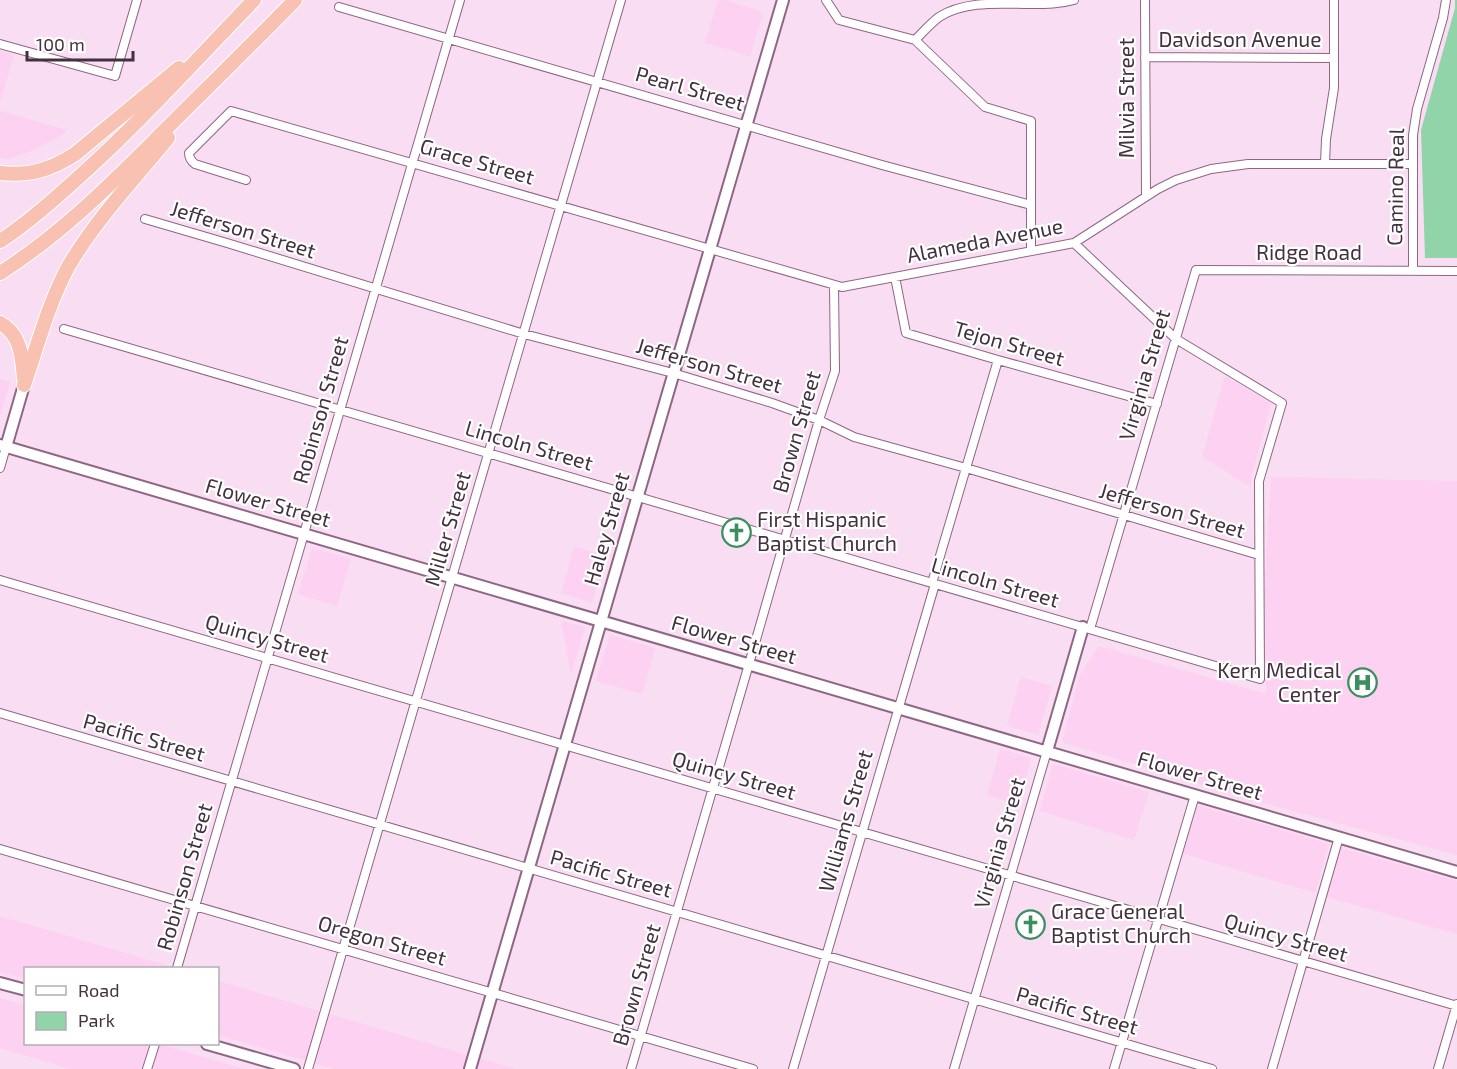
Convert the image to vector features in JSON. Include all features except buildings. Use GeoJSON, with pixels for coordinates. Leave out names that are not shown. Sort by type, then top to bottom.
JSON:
{"type":"FeatureCollection","features":[{"type":"Feature","properties":{"kind":"highway"},"geometry":{"type":"LineString","coordinates":[[0,241],[52,201],[101,158],[254,0]]}},
{"type":"Feature","properties":{"kind":"highway"},"geometry":{"type":"LineString","coordinates":[[0,273],[48,239],[97,197],[295,0]]}},
{"type":"Feature","properties":{"kind":"highway"},"geometry":{"type":"LineString","coordinates":[[0,173],[21,174],[41,171],[75,154],[225,30]]}},
{"type":"Feature","properties":{"kind":"highway"},"geometry":{"type":"LineString","coordinates":[[24,385],[51,306],[67,270],[82,245],[218,78]]}},
{"type":"Feature","properties":{"kind":"highway"},"geometry":{"type":"LineString","coordinates":[[0,323],[13,333],[18,343],[22,356],[24,385]]}},
{"type":"Feature","properties":{"kind":"street"},"geometry":{"type":"LineString","coordinates":[[0,44],[115,76],[137,0]]}},
{"type":"Feature","properties":{"kind":"street","name":"Robinson Street"},"geometry":{"type":"LineString","coordinates":[[178,967],[460,0]]}},
{"type":"Feature","properties":{"kind":"street","name":"Miller Street"},"geometry":{"type":"LineString","coordinates":[[308,1069],[621,0]]}},
{"type":"Feature","properties":{"kind":"street","name":"Haley Street"},"geometry":{"type":"LineString","coordinates":[[470,1069],[783,0]]}},
{"type":"Feature","properties":{"kind":"street"},"geometry":{"type":"LineString","coordinates":[[826,0],[839,20],[915,40],[985,107],[1031,121],[1031,251]]}},
{"type":"Feature","properties":{"kind":"street"},"geometry":{"type":"LineString","coordinates":[[915,40],[930,24],[961,7],[985,4],[1054,4],[1074,0]]}},
{"type":"Feature","properties":{"kind":"street","name":"Milvia Street"},"geometry":{"type":"LineString","coordinates":[[1145,0],[1146,196]]}},
{"type":"Feature","properties":{"kind":"street"},"geometry":{"type":"LineString","coordinates":[[1325,164],[1326,139],[1334,88],[1334,0]]}},
{"type":"Feature","properties":{"kind":"street","name":"Camino Real"},"geometry":{"type":"LineString","coordinates":[[1413,271],[1413,135],[1417,109],[1446,0]]}},
{"type":"Feature","properties":{"kind":"street","name":"Pearl Street"},"geometry":{"type":"LineString","coordinates":[[339,7],[882,165],[1031,205]]}},
{"type":"Feature","properties":{"kind":"street","name":"Davidson Avenue"},"geometry":{"type":"LineString","coordinates":[[1145,57],[1334,58]]}},
{"type":"Feature","properties":{"kind":"street","name":"Grace Street"},"geometry":{"type":"LineString","coordinates":[[246,180],[195,164],[189,156],[189,153],[231,111],[834,285]]}},
{"type":"Feature","properties":{"kind":"street","name":"Alameda Avenue"},"geometry":{"type":"LineString","coordinates":[[834,285],[842,287],[1074,243],[1146,196],[1176,180],[1203,171],[1248,164],[1413,164]]}},
{"type":"Feature","properties":{"kind":"street","name":"Jefferson Street"},"geometry":{"type":"LineString","coordinates":[[145,219],[524,334],[673,373],[772,403],[819,420],[854,437],[1259,555]]}},
{"type":"Feature","properties":{"kind":"street"},"geometry":{"type":"LineString","coordinates":[[1074,243],[1176,339],[1282,403],[1259,481],[1259,555]]}},
{"type":"Feature","properties":{"kind":"street","name":"Ridge Road"},"geometry":{"type":"LineString","coordinates":[[1196,270],[1457,272]]}},
{"type":"Feature","properties":{"kind":"street","name":"Virginia Street"},"geometry":{"type":"LineString","coordinates":[[954,1069],[1047,752],[1124,515],[1196,270]]}},
{"type":"Feature","properties":{"kind":"street","name":"Tejon Street"},"geometry":{"type":"LineString","coordinates":[[895,277],[906,333],[1157,404]]}},
{"type":"Feature","properties":{"kind":"street","name":"Brown Street"},"geometry":{"type":"LineString","coordinates":[[631,1069],[819,420],[835,372],[834,285]]}},
{"type":"Feature","properties":{"kind":"street","name":"Lincoln Street"},"geometry":{"type":"LineString","coordinates":[[64,329],[1260,680],[1259,555]]}},
{"type":"Feature","properties":{"kind":"street","name":"Williams Street"},"geometry":{"type":"LineString","coordinates":[[793,1069],[998,360]]}},
{"type":"Feature","properties":{"kind":"street"},"geometry":{"type":"LineString","coordinates":[[0,468],[3,446],[24,385]]}},
{"type":"Feature","properties":{"kind":"street","name":"Flower Street"},"geometry":{"type":"LineString","coordinates":[[3,446],[1457,872]]}},
{"type":"Feature","properties":{"kind":"street","name":"Quincy Street"},"geometry":{"type":"LineString","coordinates":[[0,580],[1457,1005]]}},
{"type":"Feature","properties":{"kind":"street","name":"Pacific Street"},"geometry":{"type":"LineString","coordinates":[[0,713],[1212,1069]]}},
{"type":"Feature","properties":{"kind":"street"},"geometry":{"type":"LineString","coordinates":[[1114,1069],[1195,795]]}},
{"type":"Feature","properties":{"kind":"street"},"geometry":{"type":"LineString","coordinates":[[1272,1069],[1339,837]]}},
{"type":"Feature","properties":{"kind":"street","name":"Oregon Street"},"geometry":{"type":"LineString","coordinates":[[0,849],[753,1069]]}},
{"type":"Feature","properties":{"kind":"street"},"geometry":{"type":"LineString","coordinates":[[0,983],[24,989]]}},
{"type":"Feature","properties":{"kind":"street"},"geometry":{"type":"LineString","coordinates":[[1438,1069],[1457,1005]]}},
{"type":"Feature","properties":{"kind":"street"},"geometry":{"type":"LineString","coordinates":[[147,1069],[155,1045]]}},
{"type":"Feature","properties":{"kind":"street"},"geometry":{"type":"LineString","coordinates":[[210,1045],[294,1069]]}},
{"type":"Feature","properties":{"kind":"shaded area"},"geometry":{"type":"Polygon","coordinates":[[[718,0],[761,13],[762,17],[750,56],[705,43],[718,0]]]}},
{"type":"Feature","properties":{"kind":"shaded area"},"geometry":{"type":"Polygon","coordinates":[[[0,51],[14,55],[0,103],[0,51]]]}},
{"type":"Feature","properties":{"kind":"shaded area"},"geometry":{"type":"Polygon","coordinates":[[[0,111],[67,130],[32,151],[8,159],[0,158],[0,111]]]}},
{"type":"Feature","properties":{"kind":"shaded area"},"geometry":{"type":"Polygon","coordinates":[[[1225,376],[1271,403],[1251,478],[1251,487],[1202,457],[1225,376]]]}},
{"type":"Feature","properties":{"kind":"shaded area"},"geometry":{"type":"Polygon","coordinates":[[[0,379],[10,382],[0,416],[0,379]]]}},
{"type":"Feature","properties":{"kind":"shaded area","name":"Kern Medical Center"},"geometry":{"type":"Polygon","coordinates":[[[1271,477],[1457,481],[1457,855],[1252,800],[1062,742],[1080,675],[1099,646],[1266,694],[1265,585],[1271,477]]]}},
{"type":"Feature","properties":{"kind":"shaded area"},"geometry":{"type":"Polygon","coordinates":[[[574,547],[606,555],[592,603],[561,593],[574,547]]]}},
{"type":"Feature","properties":{"kind":"shaded area"},"geometry":{"type":"Polygon","coordinates":[[[312,548],[351,559],[337,606],[298,594],[312,548]]]}},
{"type":"Feature","properties":{"kind":"shaded area"},"geometry":{"type":"Polygon","coordinates":[[[561,621],[585,627],[571,674],[561,621]]]}},
{"type":"Feature","properties":{"kind":"shaded area"},"geometry":{"type":"Polygon","coordinates":[[[610,635],[655,648],[642,694],[596,681],[610,635]]]}},
{"type":"Feature","properties":{"kind":"shaded area"},"geometry":{"type":"Polygon","coordinates":[[[1021,677],[1052,686],[1038,735],[1007,726],[1021,677]]]}},
{"type":"Feature","properties":{"kind":"shaded area"},"geometry":{"type":"Polygon","coordinates":[[[1000,749],[1031,758],[1018,805],[987,795],[1000,749]]]}},
{"type":"Feature","properties":{"kind":"shaded area"},"geometry":{"type":"Polygon","coordinates":[[[1053,764],[1149,792],[1134,840],[1040,811],[1053,764]]]}},
{"type":"Feature","properties":{"kind":"shaded area"},"geometry":{"type":"Polygon","coordinates":[[[1200,806],[1329,844],[1315,893],[1181,853],[1195,807],[1200,806]]]}},
{"type":"Feature","properties":{"kind":"shaded area"},"geometry":{"type":"Polygon","coordinates":[[[1341,848],[1457,881],[1457,934],[1327,897],[1341,848]]]}},
{"type":"Feature","properties":{"kind":"shaded area"},"geometry":{"type":"Polygon","coordinates":[[[0,916],[173,967],[24,967],[24,979],[0,972],[0,916]]]}},
{"type":"Feature","properties":{"kind":"shaded area"},"geometry":{"type":"Polygon","coordinates":[[[219,981],[515,1069],[335,1069],[219,1035],[219,981]]]}},
{"type":"Feature","properties":{"kind":"shaded area"},"geometry":{"type":"Polygon","coordinates":[[[0,998],[24,1005],[24,1045],[161,1045],[245,1069],[71,1069],[0,1048],[0,998]]]}},
{"type":"Feature","properties":{"kind":"green space"},"geometry":{"type":"Polygon","coordinates":[[[1455,0],[1457,0],[1457,258],[1425,258],[1421,130],[1455,8],[1455,0]]]}},
{"type":"Feature","properties":{"kind":"place","name":"First Hispanic Baptist Church"},"geometry":{"type":"Point","coordinates":[736,532]}},
{"type":"Feature","properties":{"kind":"place","name":"Kern Medical Center"},"geometry":{"type":"Point","coordinates":[1362,683]}},
{"type":"Feature","properties":{"kind":"place","name":"Grace General Baptist Church"},"geometry":{"type":"Point","coordinates":[1030,924]}}]}
